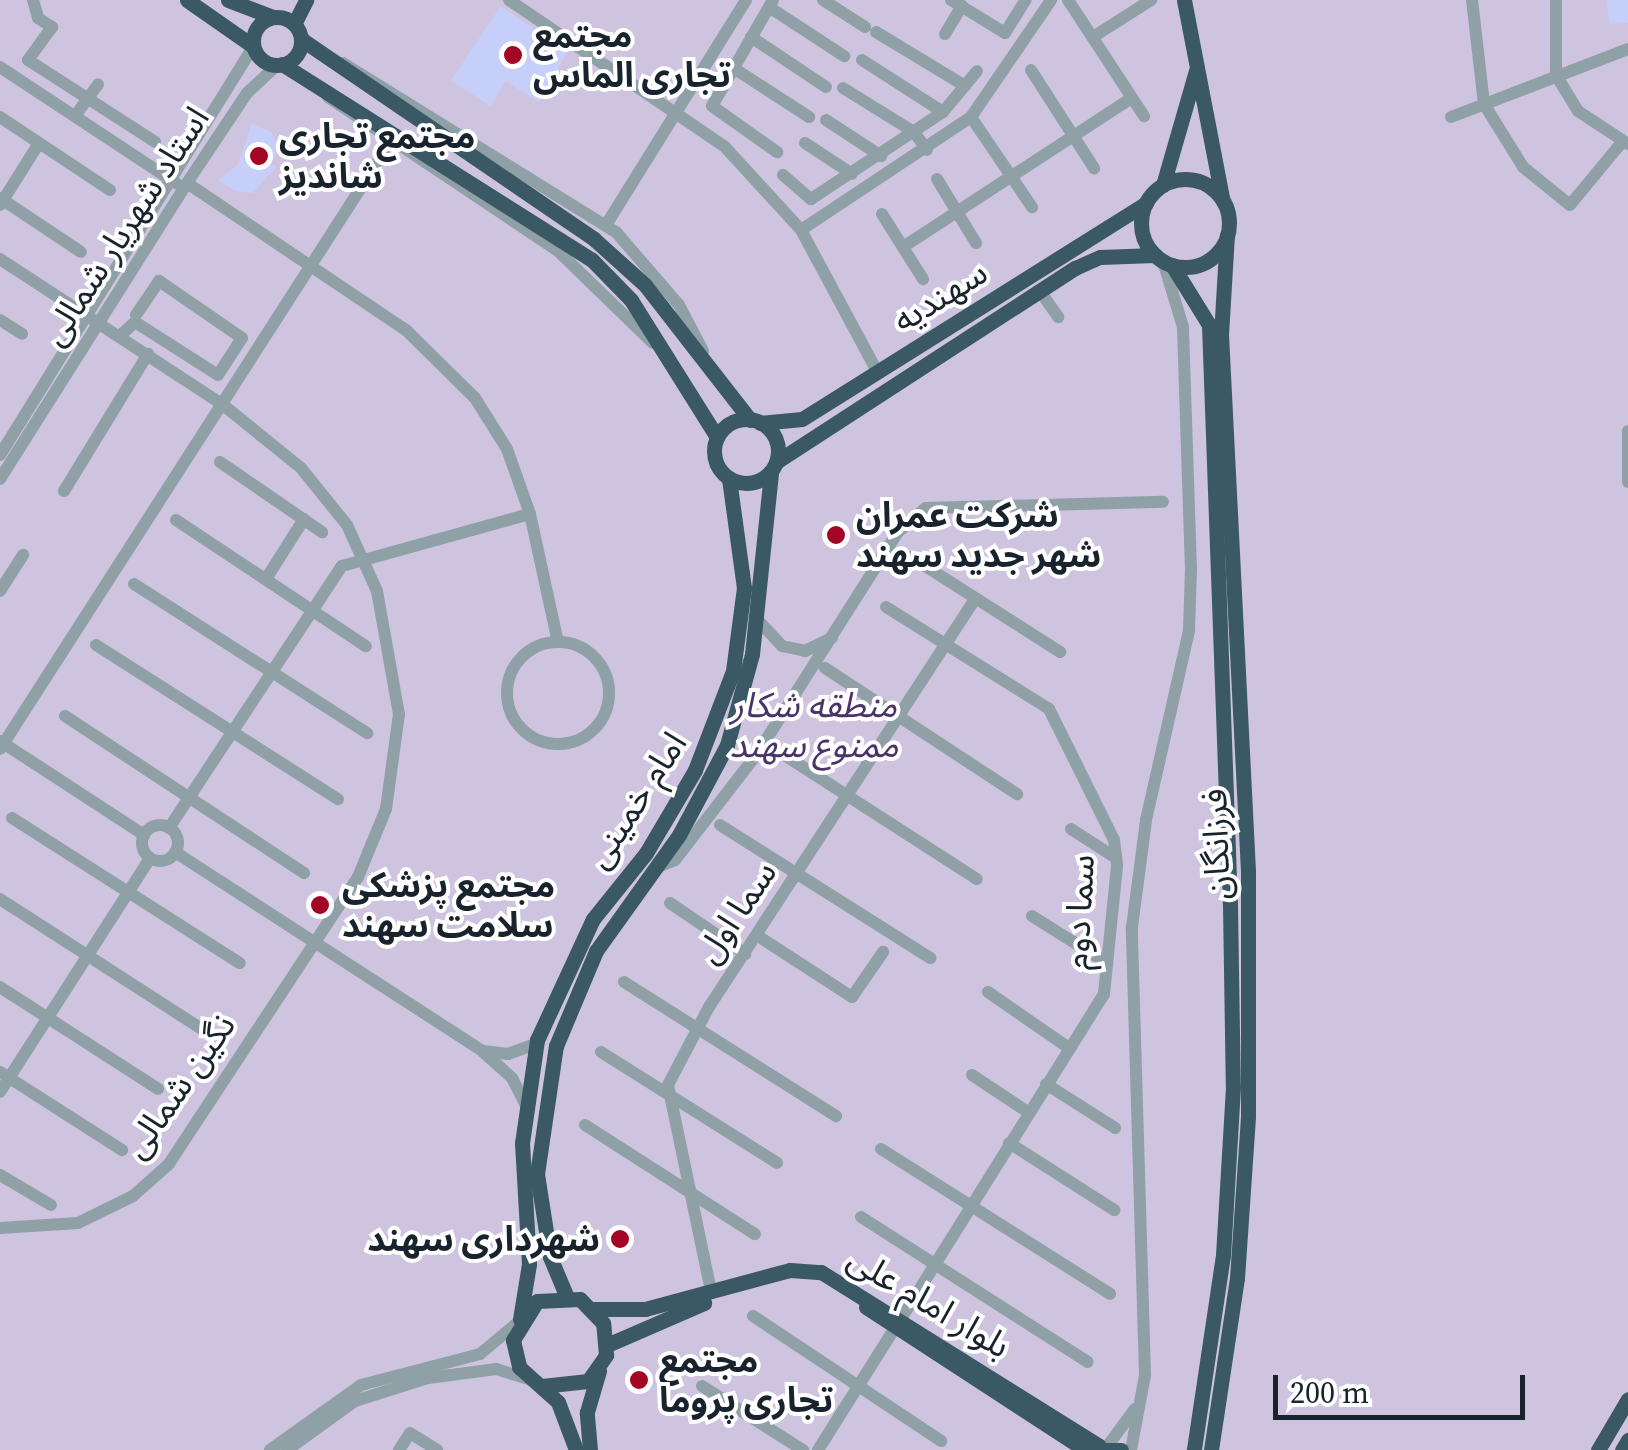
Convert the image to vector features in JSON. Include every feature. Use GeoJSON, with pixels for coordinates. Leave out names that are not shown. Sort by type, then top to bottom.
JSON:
{"type":"FeatureCollection","features":[{"type":"Feature","properties":{"kind":"main road"},"geometry":{"type":"LineString","coordinates":[[176,0],[317,84],[592,260],[631,300],[683,375],[717,437],[717,464],[729,478],[746,484],[774,467],[774,436],[755,421],[646,284],[594,239],[320,56],[287,24],[228,0]]}},
{"type":"Feature","properties":{"kind":"main road"},"geometry":{"type":"LineString","coordinates":[[187,0],[212,24]]}},
{"type":"Feature","properties":{"kind":"main road"},"geometry":{"type":"LineString","coordinates":[[280,64],[291,0]]}},
{"type":"Feature","properties":{"kind":"main road"},"geometry":{"type":"LineString","coordinates":[[253,46],[256,28],[287,24],[306,0]]}},
{"type":"Feature","properties":{"kind":"main road"},"geometry":{"type":"LineString","coordinates":[[1184,0],[1198,62],[1227,235],[1206,262],[1163,261],[1142,230],[1146,203],[1164,184],[1198,62]]}},
{"type":"Feature","properties":{"kind":"main road"},"geometry":{"type":"LineString","coordinates":[[1164,184],[1203,183],[1222,201]]}},
{"type":"Feature","properties":{"kind":"main road","name":"سهندیه"},"geometry":{"type":"LineString","coordinates":[[755,421],[802,419],[1146,203]]}},
{"type":"Feature","properties":{"kind":"main road","name":"فرزانگان"},"geometry":{"type":"LineString","coordinates":[[1211,1450],[1237,1278],[1248,1116],[1248,871],[1221,335],[1227,235]]}},
{"type":"Feature","properties":{"kind":"main road","name":"سهندیه"},"geometry":{"type":"LineString","coordinates":[[774,467],[886,388],[1040,290],[1100,257],[1163,261]]}},
{"type":"Feature","properties":{"kind":"main road","name":"فرزانگان"},"geometry":{"type":"LineString","coordinates":[[1163,261],[1209,325],[1230,942],[1233,1087],[1222,1254],[1194,1450]]}},
{"type":"Feature","properties":{"kind":"main road"},"geometry":{"type":"LineString","coordinates":[[877,371],[886,388]]}},
{"type":"Feature","properties":{"kind":"main road"},"geometry":{"type":"LineString","coordinates":[[717,437],[755,421]]}},
{"type":"Feature","properties":{"kind":"main road","name":"امام خمینی"},"geometry":{"type":"LineString","coordinates":[[566,1295],[550,1257],[537,1174],[549,1077],[596,951],[658,867],[727,745],[756,617],[774,467]]}},
{"type":"Feature","properties":{"kind":"main road","name":"امام خمینی"},"geometry":{"type":"LineString","coordinates":[[518,1321],[529,1264],[525,1104],[536,1044],[592,918],[646,853],[718,725],[744,588],[729,478]]}},
{"type":"Feature","properties":{"kind":"main road","name":"بلوار امام علی"},"geometry":{"type":"LineString","coordinates":[[594,1310],[645,1309],[786,1279],[819,1281],[899,1322],[1101,1448]]}},
{"type":"Feature","properties":{"kind":"main road"},"geometry":{"type":"LineString","coordinates":[[576,1450],[567,1420],[514,1354],[518,1321],[537,1301],[566,1295],[594,1310],[607,1345],[586,1412],[590,1450]]}},
{"type":"Feature","properties":{"kind":"main road","name":"بلوار امام علی"},"geometry":{"type":"LineString","coordinates":[[607,1345],[712,1295]]}},
{"type":"Feature","properties":{"kind":"main road"},"geometry":{"type":"LineString","coordinates":[[536,1382],[574,1388],[600,1369]]}},
{"type":"Feature","properties":{"kind":"main road"},"geometry":{"type":"LineString","coordinates":[[1598,1450],[1628,1399]]}},
{"type":"Feature","properties":{"kind":"main road"},"geometry":{"type":"LineString","coordinates":[[1622,1450],[1628,1440]]}},
{"type":"Feature","properties":{"kind":"street"},"geometry":{"type":"LineString","coordinates":[[34,0],[38,18],[52,28],[28,60],[156,142]]}},
{"type":"Feature","properties":{"kind":"street"},"geometry":{"type":"LineString","coordinates":[[509,0],[677,109],[725,146],[801,230],[877,371]]}},
{"type":"Feature","properties":{"kind":"street"},"geometry":{"type":"LineString","coordinates":[[606,225],[746,0]]}},
{"type":"Feature","properties":{"kind":"street"},"geometry":{"type":"LineString","coordinates":[[823,0],[965,86]]}},
{"type":"Feature","properties":{"kind":"street"},"geometry":{"type":"LineString","coordinates":[[801,230],[927,150],[971,117],[1051,0]]}},
{"type":"Feature","properties":{"kind":"street"},"geometry":{"type":"LineString","coordinates":[[1068,0],[1144,116]]}},
{"type":"Feature","properties":{"kind":"street"},"geometry":{"type":"LineString","coordinates":[[1092,38],[1151,0]]}},
{"type":"Feature","properties":{"kind":"street"},"geometry":{"type":"LineString","coordinates":[[1472,0],[1484,104],[1507,150],[1570,205],[1626,142],[1578,110],[1556,75],[1556,0]]}},
{"type":"Feature","properties":{"kind":"street"},"geometry":{"type":"LineString","coordinates":[[777,152],[712,106],[771,3],[844,56]]}},
{"type":"Feature","properties":{"kind":"street"},"geometry":{"type":"LineString","coordinates":[[945,34],[956,3],[1005,34],[1023,6],[1036,23]]}},
{"type":"Feature","properties":{"kind":"street"},"geometry":{"type":"LineString","coordinates":[[751,37],[826,86]]}},
{"type":"Feature","properties":{"kind":"street"},"geometry":{"type":"LineString","coordinates":[[722,38],[742,50]]}},
{"type":"Feature","properties":{"kind":"street","name":"استاد شهریار شمالی"},"geometry":{"type":"LineString","coordinates":[[181,183],[253,46]]}},
{"type":"Feature","properties":{"kind":"street"},"geometry":{"type":"LineString","coordinates":[[1451,116],[1628,49]]}},
{"type":"Feature","properties":{"kind":"street"},"geometry":{"type":"LineString","coordinates":[[320,56],[359,68],[606,225],[680,305],[710,367]]}},
{"type":"Feature","properties":{"kind":"street"},"geometry":{"type":"LineString","coordinates":[[862,60],[942,112]]}},
{"type":"Feature","properties":{"kind":"street","name":"استاد شهریار شمالی"},"geometry":{"type":"LineString","coordinates":[[0,456],[181,183],[247,93],[280,64]]}},
{"type":"Feature","properties":{"kind":"street"},"geometry":{"type":"LineString","coordinates":[[0,66],[313,265],[448,367],[507,449],[530,514],[558,642]]}},
{"type":"Feature","properties":{"kind":"street"},"geometry":{"type":"LineString","coordinates":[[732,67],[808,117]]}},
{"type":"Feature","properties":{"kind":"street"},"geometry":{"type":"LineString","coordinates":[[783,175],[812,199],[942,112],[978,70]]}},
{"type":"Feature","properties":{"kind":"street"},"geometry":{"type":"LineString","coordinates":[[1031,70],[1094,168]]}},
{"type":"Feature","properties":{"kind":"street"},"geometry":{"type":"LineString","coordinates":[[75,116],[98,84]]}},
{"type":"Feature","properties":{"kind":"street"},"geometry":{"type":"LineString","coordinates":[[317,84],[338,110],[558,251],[683,375]]}},
{"type":"Feature","properties":{"kind":"street"},"geometry":{"type":"LineString","coordinates":[[843,88],[914,132],[927,150]]}},
{"type":"Feature","properties":{"kind":"street"},"geometry":{"type":"LineString","coordinates":[[902,247],[1132,98]]}},
{"type":"Feature","properties":{"kind":"street"},"geometry":{"type":"LineString","coordinates":[[0,116],[110,190]]}},
{"type":"Feature","properties":{"kind":"street"},"geometry":{"type":"LineString","coordinates":[[971,117],[1032,208]]}},
{"type":"Feature","properties":{"kind":"street"},"geometry":{"type":"LineString","coordinates":[[826,120],[881,156]]}},
{"type":"Feature","properties":{"kind":"street"},"geometry":{"type":"LineString","coordinates":[[39,142],[1,200],[81,252]]}},
{"type":"Feature","properties":{"kind":"street"},"geometry":{"type":"LineString","coordinates":[[806,143],[852,174]]}},
{"type":"Feature","properties":{"kind":"street"},"geometry":{"type":"LineString","coordinates":[[150,858],[144,835],[1,744],[389,144]]}},
{"type":"Feature","properties":{"kind":"street"},"geometry":{"type":"LineString","coordinates":[[937,179],[976,243]]}},
{"type":"Feature","properties":{"kind":"street"},"geometry":{"type":"LineString","coordinates":[[882,214],[923,278]]}},
{"type":"Feature","properties":{"kind":"street","name":"نگین شمالی"},"geometry":{"type":"LineString","coordinates":[[0,259],[222,404],[302,468],[347,524],[364,562],[397,670],[395,768],[358,877],[169,1164],[133,1196],[78,1223],[0,1228]]}},
{"type":"Feature","properties":{"kind":"street"},"geometry":{"type":"LineString","coordinates":[[1130,1450],[1141,1398],[1132,927],[1188,630],[1191,570],[1183,326],[1163,261]]}},
{"type":"Feature","properties":{"kind":"street"},"geometry":{"type":"LineString","coordinates":[[121,335],[136,322],[218,374],[242,338],[159,281],[136,315]]}},
{"type":"Feature","properties":{"kind":"street"},"geometry":{"type":"LineString","coordinates":[[1040,290],[1058,318]]}},
{"type":"Feature","properties":{"kind":"street","name":"استاد شهریار شمالی"},"geometry":{"type":"LineString","coordinates":[[0,479],[94,318]]}},
{"type":"Feature","properties":{"kind":"street"},"geometry":{"type":"LineString","coordinates":[[0,320],[22,334]]}},
{"type":"Feature","properties":{"kind":"street"},"geometry":{"type":"LineString","coordinates":[[64,491],[148,354]]}},
{"type":"Feature","properties":{"kind":"street"},"geometry":{"type":"LineString","coordinates":[[1628,432],[1628,482]]}},
{"type":"Feature","properties":{"kind":"street"},"geometry":{"type":"LineString","coordinates":[[220,462],[322,532]]}},
{"type":"Feature","properties":{"kind":"street"},"geometry":{"type":"LineString","coordinates":[[658,867],[675,860],[757,754],[879,562],[926,508],[1164,502]]}},
{"type":"Feature","properties":{"kind":"street"},"geometry":{"type":"LineString","coordinates":[[144,835],[169,828],[342,566],[530,514]]}},
{"type":"Feature","properties":{"kind":"street"},"geometry":{"type":"LineString","coordinates":[[176,520],[366,646]]}},
{"type":"Feature","properties":{"kind":"street"},"geometry":{"type":"LineString","coordinates":[[266,579],[304,520]]}},
{"type":"Feature","properties":{"kind":"street"},"geometry":{"type":"LineString","coordinates":[[0,590],[24,555]]}},
{"type":"Feature","properties":{"kind":"street"},"geometry":{"type":"LineString","coordinates":[[911,557],[1060,652]]}},
{"type":"Feature","properties":{"kind":"street"},"geometry":{"type":"LineString","coordinates":[[134,584],[367,733]]}},
{"type":"Feature","properties":{"kind":"street","name":"سما اول"},"geometry":{"type":"LineString","coordinates":[[667,1095],[698,1027],[976,598]]}},
{"type":"Feature","properties":{"kind":"street","name":"سما دوم"},"geometry":{"type":"LineString","coordinates":[[818,1450],[1104,994],[1116,858],[1048,709],[886,607]]}},
{"type":"Feature","properties":{"kind":"street"},"geometry":{"type":"LineString","coordinates":[[756,617],[782,646],[805,652],[834,637]]}},
{"type":"Feature","properties":{"kind":"street"},"geometry":{"type":"LineString","coordinates":[[558,642],[594,658],[609,694],[594,730],[558,744],[522,729],[507,693],[522,657],[558,642]]}},
{"type":"Feature","properties":{"kind":"street"},"geometry":{"type":"LineString","coordinates":[[96,645],[338,799]]}},
{"type":"Feature","properties":{"kind":"street"},"geometry":{"type":"LineString","coordinates":[[825,668],[1017,794]]}},
{"type":"Feature","properties":{"kind":"street"},"geometry":{"type":"LineString","coordinates":[[66,716],[304,873]]}},
{"type":"Feature","properties":{"kind":"street"},"geometry":{"type":"LineString","coordinates":[[775,748],[976,879]]}},
{"type":"Feature","properties":{"kind":"street"},"geometry":{"type":"LineString","coordinates":[[12,818],[240,962]]}},
{"type":"Feature","properties":{"kind":"street"},"geometry":{"type":"LineString","coordinates":[[720,826],[930,958]]}},
{"type":"Feature","properties":{"kind":"street"},"geometry":{"type":"LineString","coordinates":[[169,828],[175,852],[481,1050],[512,1078],[525,1104]]}},
{"type":"Feature","properties":{"kind":"street"},"geometry":{"type":"LineString","coordinates":[[1070,830],[1116,858]]}},
{"type":"Feature","properties":{"kind":"street"},"geometry":{"type":"LineString","coordinates":[[0,1092],[5,1075],[49,1018],[150,858],[175,852]]}},
{"type":"Feature","properties":{"kind":"street"},"geometry":{"type":"LineString","coordinates":[[0,898],[205,1031]]}},
{"type":"Feature","properties":{"kind":"street"},"geometry":{"type":"LineString","coordinates":[[670,903],[746,954]]}},
{"type":"Feature","properties":{"kind":"street"},"geometry":{"type":"LineString","coordinates":[[1032,916],[1106,963]]}},
{"type":"Feature","properties":{"kind":"street"},"geometry":{"type":"LineString","coordinates":[[758,936],[852,997],[883,952]]}},
{"type":"Feature","properties":{"kind":"street"},"geometry":{"type":"LineString","coordinates":[[624,982],[836,1116]]}},
{"type":"Feature","properties":{"kind":"street"},"geometry":{"type":"LineString","coordinates":[[0,986],[158,1090]]}},
{"type":"Feature","properties":{"kind":"street"},"geometry":{"type":"LineString","coordinates":[[988,992],[1069,1048]]}},
{"type":"Feature","properties":{"kind":"street"},"geometry":{"type":"LineString","coordinates":[[481,1050],[508,1054],[536,1044]]}},
{"type":"Feature","properties":{"kind":"street"},"geometry":{"type":"LineString","coordinates":[[601,1052],[777,1163]]}},
{"type":"Feature","properties":{"kind":"street"},"geometry":{"type":"LineString","coordinates":[[5,1075],[122,1150]]}},
{"type":"Feature","properties":{"kind":"street"},"geometry":{"type":"LineString","coordinates":[[972,1075],[1028,1112]]}},
{"type":"Feature","properties":{"kind":"street"},"geometry":{"type":"LineString","coordinates":[[1046,1084],[1115,1128]]}},
{"type":"Feature","properties":{"kind":"street"},"geometry":{"type":"LineString","coordinates":[[667,1095],[712,1295]]}},
{"type":"Feature","properties":{"kind":"street"},"geometry":{"type":"LineString","coordinates":[[585,1125],[754,1234]]}},
{"type":"Feature","properties":{"kind":"street"},"geometry":{"type":"LineString","coordinates":[[1009,1143],[1114,1210]]}},
{"type":"Feature","properties":{"kind":"street"},"geometry":{"type":"LineString","coordinates":[[882,1149],[1110,1294]]}},
{"type":"Feature","properties":{"kind":"street"},"geometry":{"type":"LineString","coordinates":[[0,1175],[51,1205]]}},
{"type":"Feature","properties":{"kind":"street"},"geometry":{"type":"LineString","coordinates":[[861,1217],[1088,1362]]}},
{"type":"Feature","properties":{"kind":"street"},"geometry":{"type":"LineString","coordinates":[[753,1316],[942,1441]]}},
{"type":"Feature","properties":{"kind":"street"},"geometry":{"type":"LineString","coordinates":[[270,1450],[361,1384],[480,1354],[518,1321]]}},
{"type":"Feature","properties":{"kind":"street"},"geometry":{"type":"LineString","coordinates":[[287,1450],[354,1401],[428,1378],[496,1369],[536,1382]]}},
{"type":"Feature","properties":{"kind":"street"},"geometry":{"type":"LineString","coordinates":[[702,1386],[802,1450]]}},
{"type":"Feature","properties":{"kind":"street"},"geometry":{"type":"LineString","coordinates":[[1101,1448],[1141,1398]]}},
{"type":"Feature","properties":{"kind":"street"},"geometry":{"type":"LineString","coordinates":[[399,1450],[410,1433],[437,1450]]}},
{"type":"Feature","properties":{"kind":"green space","name":"منطقه شکار ممنوع سهند"},"geometry":{"type":"Polygon","coordinates":[[[0,0],[1628,0],[1628,1450],[0,1450],[0,0]]]}},
{"type":"Feature","properties":{"kind":"building"},"geometry":{"type":"Polygon","coordinates":[[[1607,0],[1628,0],[1628,23],[1609,24],[1607,0]]]}},
{"type":"Feature","properties":{"kind":"building","name":"مجتمع تجاری الماس"},"geometry":{"type":"Polygon","coordinates":[[[501,6],[567,52],[539,102],[506,81],[491,106],[451,81],[501,6]]]}},
{"type":"Feature","properties":{"kind":"building","name":"مجتمع تجاری شاندیز"},"geometry":{"type":"Polygon","coordinates":[[[252,123],[271,132],[280,149],[271,163],[276,167],[253,193],[236,191],[218,180],[238,165],[252,123]]]}},
{"type":"Feature","properties":{"kind":"place","name":"مجتمع تجاری الماس"},"geometry":{"type":"Point","coordinates":[513,55]}},
{"type":"Feature","properties":{"kind":"place","name":"مجتمع تجاری شاندیز"},"geometry":{"type":"Point","coordinates":[259,156]}},
{"type":"Feature","properties":{"kind":"place","name":"شرکت عمران شهر جدید سهند"},"geometry":{"type":"Point","coordinates":[836,535]}},
{"type":"Feature","properties":{"kind":"place","name":"مجتمع پزشکی سلامت سهند"},"geometry":{"type":"Point","coordinates":[320,905]}},
{"type":"Feature","properties":{"kind":"place","name":"شهرداری سهند"},"geometry":{"type":"Point","coordinates":[620,1239]}},
{"type":"Feature","properties":{"kind":"place","name":"مجتمع تجاری پروما"},"geometry":{"type":"Point","coordinates":[639,1380]}}]}
